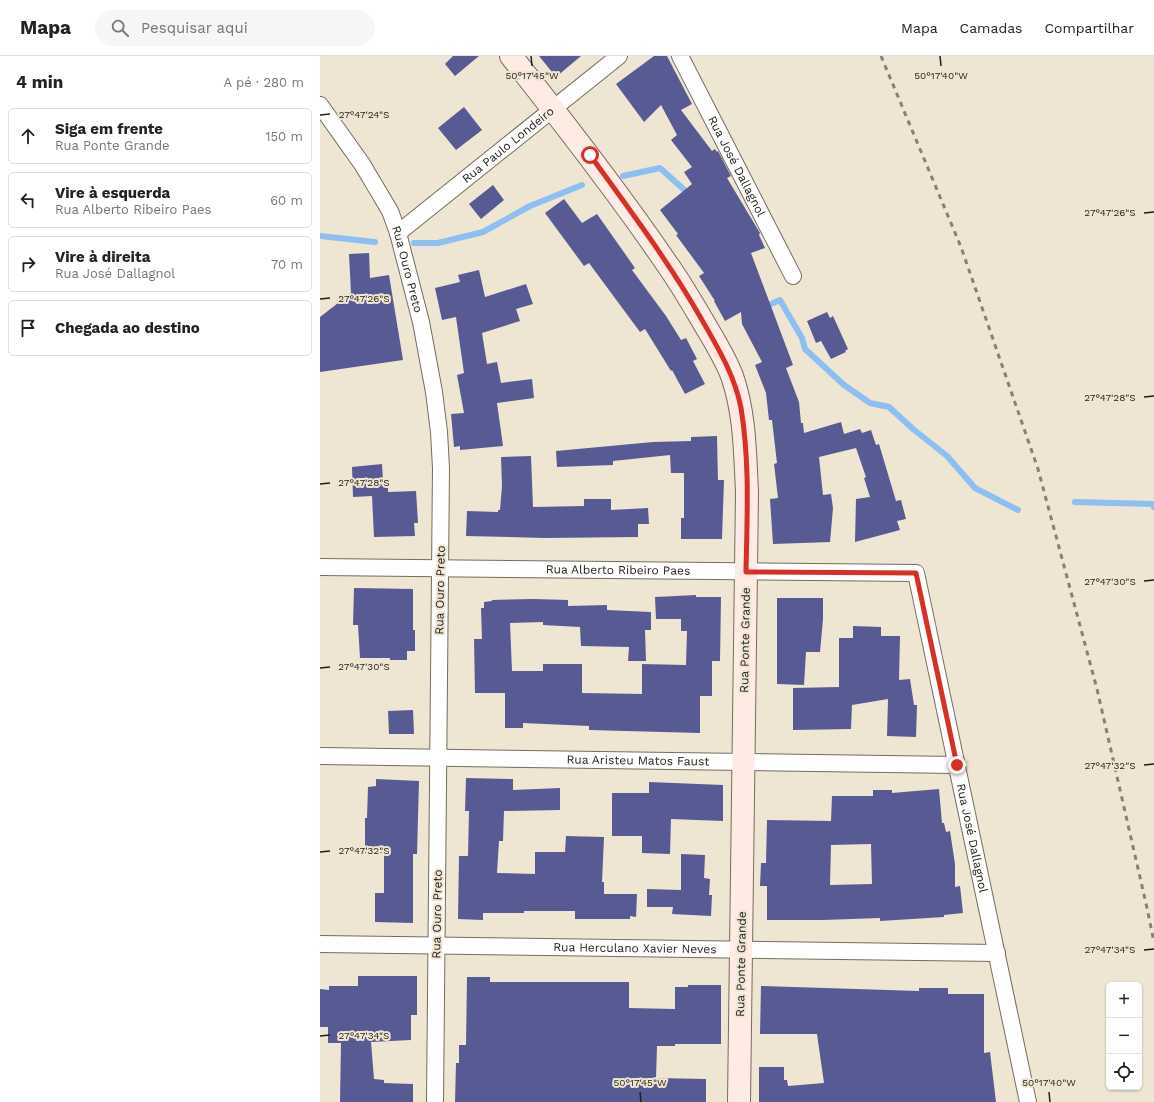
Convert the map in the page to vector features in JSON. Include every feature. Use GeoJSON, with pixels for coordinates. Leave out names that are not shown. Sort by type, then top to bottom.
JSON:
{"type":"FeatureCollection","features":[{"type":"Feature","properties":{"kind":"street","name":"Rua Ponte Grande"},"geometry":{"type":"LineString","coordinates":[[511,56],[636,217],[687,293],[717,346],[731,375],[741,408],[747,492],[739,1102]]}},
{"type":"Feature","properties":{"kind":"street","name":"Rua Paulo Londeiro"},"geometry":{"type":"LineString","coordinates":[[398,233],[619,56]]}},
{"type":"Feature","properties":{"kind":"street","name":"Rua José Dallagnol"},"geometry":{"type":"LineString","coordinates":[[680,56],[793,276]]}},
{"type":"Feature","properties":{"kind":"street","name":"Rua Ouro Preto"},"geometry":{"type":"LineString","coordinates":[[320,105],[362,164],[390,211],[398,233],[421,322],[434,392],[438,426],[441,468],[435,1102]]}},
{"type":"Feature","properties":{"kind":"street","name":"Rua Alberto Ribeiro Paes"},"geometry":{"type":"LineString","coordinates":[[320,567],[916,573]]}},
{"type":"Feature","properties":{"kind":"street","name":"Rua José Dallagnol"},"geometry":{"type":"LineString","coordinates":[[916,573],[1028,1102]]}},
{"type":"Feature","properties":{"kind":"street","name":"Rua Aristeu Matos Faust"},"geometry":{"type":"LineString","coordinates":[[320,756],[957,765]]}},
{"type":"Feature","properties":{"kind":"street","name":"Rua Herculano Xavier Neves"},"geometry":{"type":"LineString","coordinates":[[320,944],[997,954]]}},
{"type":"Feature","properties":{"kind":"building"},"geometry":{"type":"Polygon","coordinates":[[[453,56],[479,56],[455,76],[445,64],[453,56]]]}},
{"type":"Feature","properties":{"kind":"building"},"geometry":{"type":"Polygon","coordinates":[[[539,56],[581,56],[556,77],[539,56]]]}},
{"type":"Feature","properties":{"kind":"building"},"geometry":{"type":"Polygon","coordinates":[[[654,56],[667,56],[692,104],[681,110],[712,151],[715,149],[717,152],[718,151],[731,176],[727,178],[760,233],[759,235],[765,248],[751,253],[793,365],[786,368],[799,402],[801,423],[803,423],[804,433],[841,422],[844,434],[860,429],[862,433],[871,430],[876,445],[879,444],[896,501],[901,500],[906,519],[897,521],[900,530],[855,542],[856,499],[870,497],[864,478],[866,477],[856,448],[819,457],[823,495],[831,494],[833,508],[830,542],[773,544],[770,499],[778,498],[774,464],[777,463],[772,420],[769,420],[766,393],[755,365],[762,362],[742,324],[741,312],[725,321],[715,301],[699,276],[704,273],[660,210],[692,184],[684,172],[692,167],[671,140],[677,135],[661,105],[644,122],[616,84],[654,56]]]}},
{"type":"Feature","properties":{"kind":"building"},"geometry":{"type":"Polygon","coordinates":[[[464,107],[482,130],[456,150],[438,128],[464,107]]]}},
{"type":"Feature","properties":{"kind":"building"},"geometry":{"type":"Polygon","coordinates":[[[493,185],[504,200],[481,219],[469,204],[493,185]]]}},
{"type":"Feature","properties":{"kind":"building"},"geometry":{"type":"Polygon","coordinates":[[[564,199],[582,223],[597,214],[635,268],[632,270],[666,316],[681,340],[686,338],[697,359],[693,361],[705,384],[685,394],[672,370],[671,371],[645,329],[640,332],[589,263],[584,266],[545,213],[564,199]]]}},
{"type":"Feature","properties":{"kind":"building"},"geometry":{"type":"Polygon","coordinates":[[[369,253],[370,278],[389,275],[403,360],[320,372],[320,317],[351,293],[349,254],[369,253]]]}},
{"type":"Feature","properties":{"kind":"building"},"geometry":{"type":"Polygon","coordinates":[[[479,270],[485,297],[526,284],[533,304],[516,309],[520,321],[482,333],[487,364],[497,362],[501,383],[532,379],[534,398],[497,403],[503,446],[460,450],[460,446],[454,447],[451,414],[464,413],[457,375],[464,373],[456,317],[442,320],[435,288],[460,282],[458,275],[479,270]]]}},
{"type":"Feature","properties":{"kind":"building"},"geometry":{"type":"Polygon","coordinates":[[[827,312],[830,318],[833,316],[848,349],[845,351],[846,352],[831,359],[821,341],[816,343],[807,321],[827,312]]]}},
{"type":"Feature","properties":{"kind":"building"},"geometry":{"type":"Polygon","coordinates":[[[717,436],[718,480],[724,480],[722,539],[681,539],[681,518],[684,518],[684,473],[671,473],[670,455],[613,461],[613,465],[557,467],[556,451],[653,442],[691,441],[691,437],[717,436]]]}},
{"type":"Feature","properties":{"kind":"building"},"geometry":{"type":"Polygon","coordinates":[[[531,456],[533,507],[584,506],[584,499],[611,499],[611,510],[648,508],[649,524],[638,524],[638,537],[545,538],[466,536],[467,511],[498,512],[498,510],[500,510],[502,486],[501,457],[531,456]]]}},
{"type":"Feature","properties":{"kind":"building"},"geometry":{"type":"Polygon","coordinates":[[[382,464],[383,481],[388,481],[388,492],[416,491],[418,523],[414,523],[415,536],[374,537],[372,496],[353,497],[352,467],[382,464]]]}},
{"type":"Feature","properties":{"kind":"building"},"geometry":{"type":"Polygon","coordinates":[[[354,588],[413,589],[413,630],[415,630],[415,651],[407,651],[407,660],[390,660],[390,658],[360,658],[358,625],[353,625],[354,588]]]}},
{"type":"Feature","properties":{"kind":"building"},"geometry":{"type":"Polygon","coordinates":[[[696,595],[696,597],[721,597],[720,661],[712,661],[712,696],[700,696],[700,733],[589,730],[589,726],[523,723],[523,728],[505,728],[505,693],[475,693],[474,639],[482,639],[481,608],[484,608],[484,602],[492,600],[534,599],[568,600],[568,606],[607,605],[607,610],[651,612],[651,630],[645,630],[646,661],[628,661],[629,647],[581,646],[580,627],[543,625],[543,622],[510,623],[512,671],[543,671],[543,664],[582,664],[582,693],[642,694],[642,664],[686,665],[687,631],[681,631],[681,619],[656,619],[655,597],[696,595]]]}},
{"type":"Feature","properties":{"kind":"building"},"geometry":{"type":"Polygon","coordinates":[[[777,598],[823,598],[820,652],[806,652],[804,685],[777,684],[777,598]]]}},
{"type":"Feature","properties":{"kind":"building"},"geometry":{"type":"Polygon","coordinates":[[[853,626],[881,627],[881,636],[900,636],[899,680],[910,679],[914,705],[917,705],[916,737],[887,736],[888,699],[852,705],[851,729],[793,730],[793,688],[839,687],[839,638],[853,638],[853,626]]]}},
{"type":"Feature","properties":{"kind":"building"},"geometry":{"type":"Polygon","coordinates":[[[413,710],[414,734],[389,734],[388,711],[413,710]]]}},
{"type":"Feature","properties":{"kind":"building"},"geometry":{"type":"Polygon","coordinates":[[[466,778],[513,779],[513,790],[560,788],[560,810],[504,811],[503,841],[499,841],[497,873],[535,874],[535,852],[565,852],[566,836],[604,837],[602,882],[604,882],[604,894],[637,894],[636,917],[630,916],[630,919],[575,919],[575,911],[524,911],[524,913],[483,913],[483,920],[458,919],[459,856],[468,856],[469,811],[465,811],[466,778]]]}},
{"type":"Feature","properties":{"kind":"building"},"geometry":{"type":"Polygon","coordinates":[[[376,779],[419,781],[417,854],[413,854],[413,923],[375,922],[375,893],[384,893],[384,853],[365,853],[365,818],[367,818],[368,787],[376,786],[376,779]]]}},
{"type":"Feature","properties":{"kind":"building"},"geometry":{"type":"Polygon","coordinates":[[[649,782],[723,785],[723,821],[671,819],[670,854],[642,853],[642,836],[612,836],[612,793],[649,793],[649,782]]]}},
{"type":"Feature","properties":{"kind":"building"},"geometry":{"type":"Polygon","coordinates":[[[939,789],[942,823],[944,823],[946,832],[950,831],[955,864],[955,887],[960,886],[963,913],[944,915],[944,917],[880,921],[880,918],[767,920],[767,886],[760,886],[761,863],[766,863],[767,820],[831,821],[832,796],[873,796],[873,790],[892,790],[892,793],[939,789]],[[871,844],[831,845],[830,885],[872,884],[871,844]]]}},
{"type":"Feature","properties":{"kind":"building"},"geometry":{"type":"Polygon","coordinates":[[[681,854],[705,855],[704,878],[710,879],[709,895],[712,895],[711,916],[672,914],[673,907],[647,907],[647,889],[681,890],[681,854]]]}},
{"type":"Feature","properties":{"kind":"building"},"geometry":{"type":"Polygon","coordinates":[[[358,976],[417,976],[417,1015],[411,1015],[411,1040],[371,1042],[374,1079],[384,1080],[384,1083],[413,1084],[413,1102],[340,1102],[341,1043],[328,1043],[328,1027],[320,1027],[320,989],[329,990],[329,986],[358,986],[358,976]]]}},
{"type":"Feature","properties":{"kind":"building"},"geometry":{"type":"Polygon","coordinates":[[[467,977],[490,977],[490,982],[629,982],[629,1008],[675,1009],[675,987],[688,987],[688,985],[721,985],[721,1044],[675,1044],[675,1046],[657,1046],[656,1078],[706,1079],[706,1102],[455,1102],[456,1063],[459,1063],[459,1045],[466,1045],[467,977]]]}},
{"type":"Feature","properties":{"kind":"building"},"geometry":{"type":"Polygon","coordinates":[[[761,986],[919,991],[919,988],[948,988],[948,994],[984,994],[984,1053],[990,1052],[996,1102],[759,1102],[759,1067],[784,1067],[784,1080],[787,1080],[788,1086],[824,1083],[817,1034],[760,1034],[761,986]]]}},
{"type":"Feature","properties":{"kind":"waterway"},"geometry":{"type":"LineString","coordinates":[[623,176],[660,168],[690,195]]}},
{"type":"Feature","properties":{"kind":"waterway"},"geometry":{"type":"LineString","coordinates":[[414,243],[438,243],[483,232],[530,206],[582,185]]}},
{"type":"Feature","properties":{"kind":"waterway"},"geometry":{"type":"LineString","coordinates":[[320,236],[375,242]]}},
{"type":"Feature","properties":{"kind":"waterway"},"geometry":{"type":"LineString","coordinates":[[764,307],[780,300],[802,338],[805,349],[844,385],[870,403],[889,407],[913,429],[947,456],[975,488],[1018,510]]}},
{"type":"Feature","properties":{"kind":"waterway"},"geometry":{"type":"LineString","coordinates":[[1075,502],[1152,504],[1154,507]]}},
{"type":"Feature","properties":{"kind":"railway"},"geometry":{"type":"LineString","coordinates":[[881,56],[961,247],[1038,469],[1097,689],[1154,942]]}},
{"type":"Feature","properties":{"kind":"route"},"geometry":{"type":"LineString","coordinates":[[590,155],[636,217],[687,293],[717,346],[731,375],[741,408],[745,448],[747,492],[746,572],[916,573],[957,765]]}}]}
